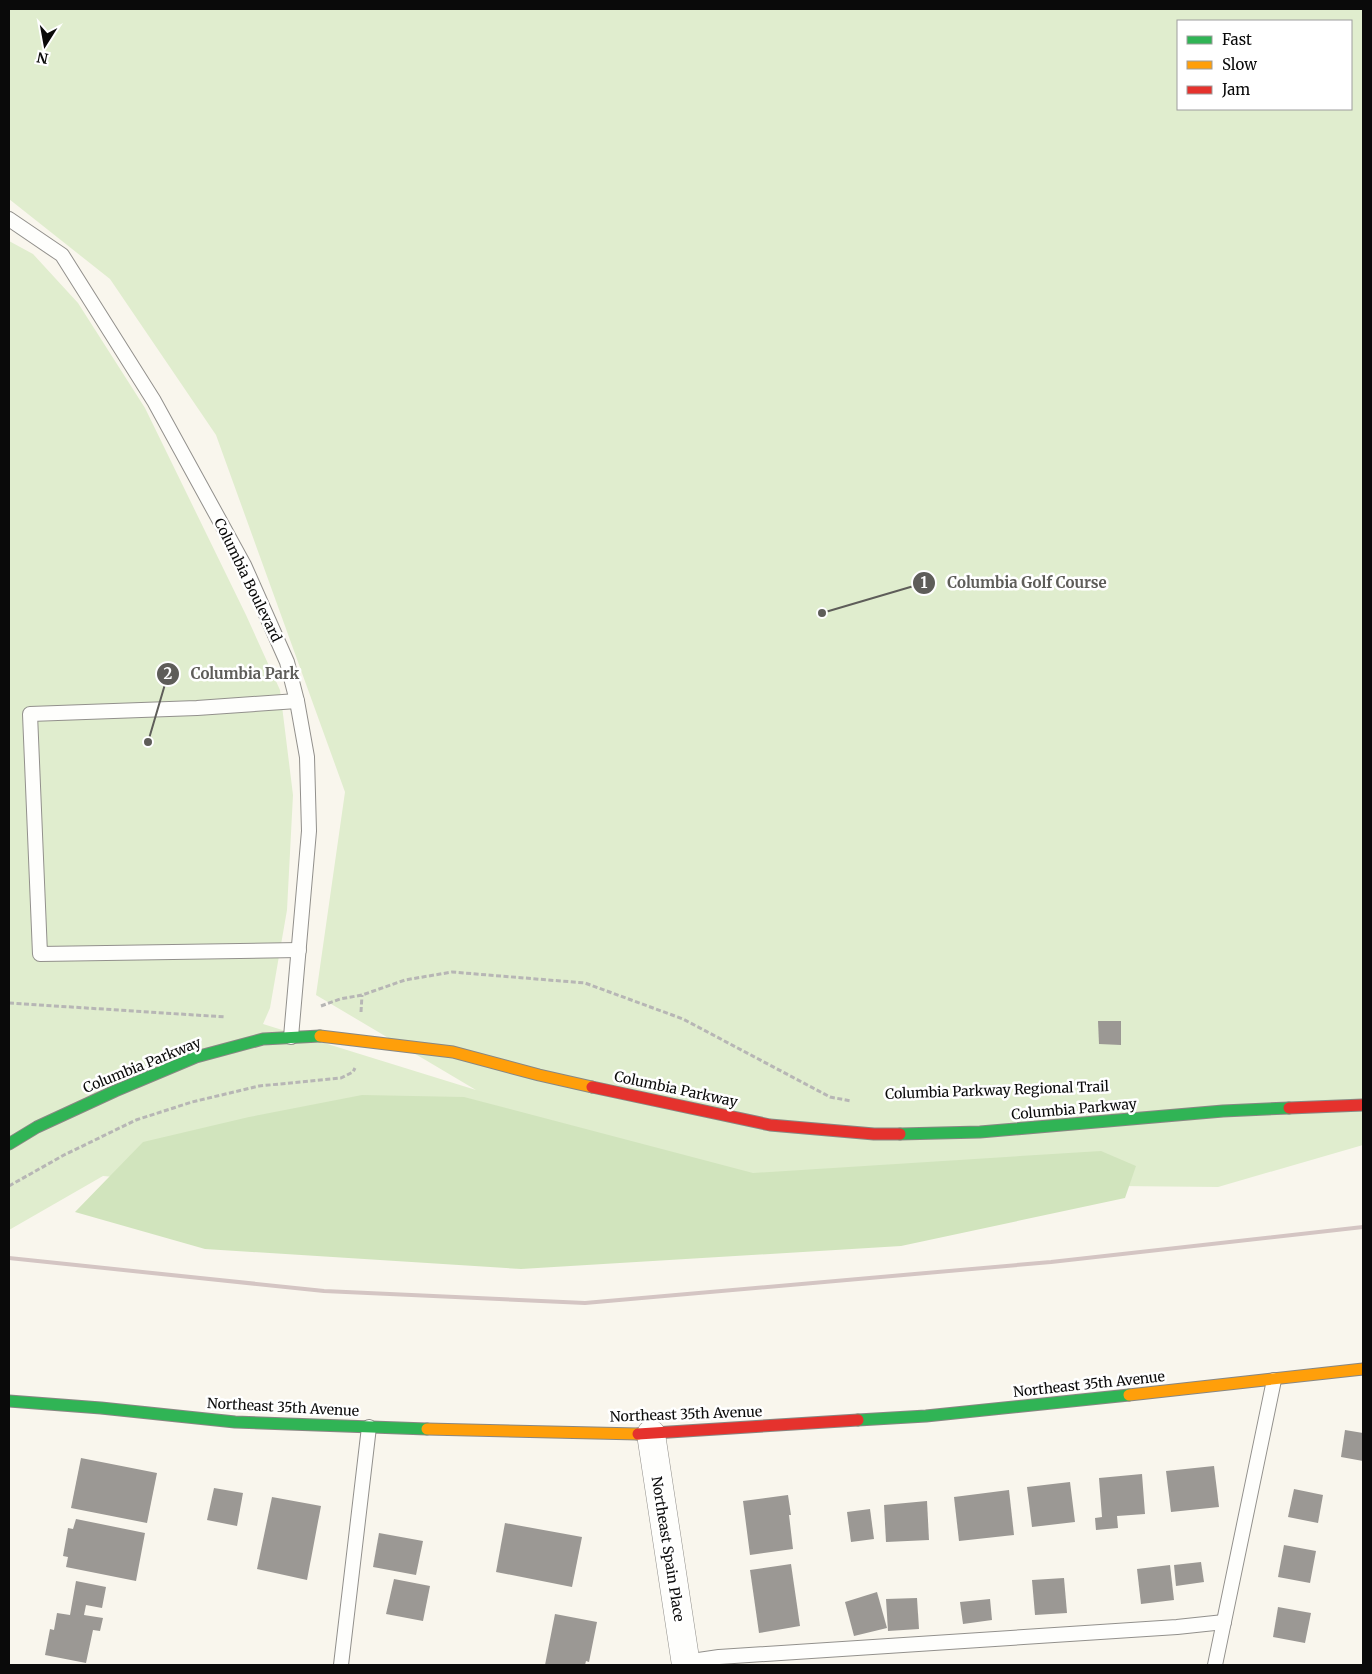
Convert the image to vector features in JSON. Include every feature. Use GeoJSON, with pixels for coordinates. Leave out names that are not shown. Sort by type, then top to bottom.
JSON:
{"type":"FeatureCollection","features":[{"type":"Feature","properties":{"kind":"street","name":"Columbia Parkway"},"geometry":{"type":"LineString","coordinates":[[9,1144],[37,1127],[115,1090],[196,1057],[263,1039],[315,1035],[453,1052],[539,1075],[770,1125],[874,1134],[980,1132],[1223,1111],[1363,1105]]}},
{"type":"Feature","properties":{"kind":"street","name":"Northeast 35th Avenue"},"geometry":{"type":"LineString","coordinates":[[10,1405],[102,1408],[235,1422],[651,1434],[926,1416],[1363,1369]]}},
{"type":"Feature","properties":{"kind":"street","name":"Northeast Spain Place"},"geometry":{"type":"LineString","coordinates":[[651,1434],[686,1664]]}},
{"type":"Feature","properties":{"kind":"lane","name":"Columbia Boulevard"},"geometry":{"type":"LineString","coordinates":[[9,220],[62,256],[154,401],[244,565],[287,662],[297,701],[306,757],[310,831],[290,1037]]}},
{"type":"Feature","properties":{"kind":"lane"},"geometry":{"type":"LineString","coordinates":[[297,701],[197,708],[30,714],[40,954],[299,950]]}},
{"type":"Feature","properties":{"kind":"lane"},"geometry":{"type":"LineString","coordinates":[[1215,1665],[1274,1380]]}},
{"type":"Feature","properties":{"kind":"lane"},"geometry":{"type":"LineString","coordinates":[[341,1665],[369,1427]]}},
{"type":"Feature","properties":{"kind":"lane"},"geometry":{"type":"LineString","coordinates":[[686,1664],[719,1657],[1177,1627],[1224,1622]]}},
{"type":"Feature","properties":{"kind":"path"},"geometry":{"type":"LineString","coordinates":[[319,1007],[405,980],[452,972],[585,983],[683,1019],[830,1096],[856,1101]]}},
{"type":"Feature","properties":{"kind":"path"},"geometry":{"type":"LineString","coordinates":[[9,1003],[231,1017]]}},
{"type":"Feature","properties":{"kind":"path"},"geometry":{"type":"LineString","coordinates":[[9,1186],[64,1155],[136,1120],[192,1102],[259,1086],[341,1078],[353,1072],[357,1062]]}},
{"type":"Feature","properties":{"kind":"green space"},"geometry":{"type":"Polygon","coordinates":[[[9,9],[1363,9],[1363,1145],[1218,1187],[818,1183],[407,1202],[103,1176],[9,1230],[9,241],[33,254],[78,303],[145,408],[246,615],[280,690],[293,795],[287,910],[270,1008],[263,1024],[476,1090],[316,995],[345,792],[216,435],[110,279],[9,199],[9,9]]]}},
{"type":"Feature","properties":{"kind":"green space"},"geometry":{"type":"Polygon","coordinates":[[[362,1095],[464,1097],[753,1173],[1101,1151],[1136,1166],[1125,1198],[901,1246],[521,1269],[205,1249],[75,1212],[143,1142],[249,1117],[362,1095]]]}},
{"type":"Feature","properties":{"kind":"building"},"geometry":{"type":"Polygon","coordinates":[[[1098,1021],[1121,1021],[1121,1045],[1099,1044],[1098,1021]]]}},
{"type":"Feature","properties":{"kind":"building"},"geometry":{"type":"Polygon","coordinates":[[[1345,1430],[1363,1433],[1363,1461],[1341,1457],[1345,1430]]]}},
{"type":"Feature","properties":{"kind":"building"},"geometry":{"type":"Polygon","coordinates":[[[81,1458],[157,1473],[147,1523],[71,1508],[81,1458]]]}},
{"type":"Feature","properties":{"kind":"building"},"geometry":{"type":"Polygon","coordinates":[[[1214,1466],[1219,1507],[1171,1512],[1166,1471],[1214,1466]]]}},
{"type":"Feature","properties":{"kind":"building"},"geometry":{"type":"Polygon","coordinates":[[[1142,1474],[1145,1514],[1117,1516],[1118,1528],[1096,1530],[1095,1518],[1102,1517],[1099,1478],[1142,1474]]]}},
{"type":"Feature","properties":{"kind":"building"},"geometry":{"type":"Polygon","coordinates":[[[1070,1482],[1075,1522],[1032,1527],[1027,1487],[1070,1482]]]}},
{"type":"Feature","properties":{"kind":"building"},"geometry":{"type":"Polygon","coordinates":[[[214,1488],[243,1493],[237,1526],[207,1520],[214,1488]]]}},
{"type":"Feature","properties":{"kind":"building"},"geometry":{"type":"Polygon","coordinates":[[[1294,1489],[1323,1495],[1318,1523],[1288,1517],[1294,1489]]]}},
{"type":"Feature","properties":{"kind":"building"},"geometry":{"type":"Polygon","coordinates":[[[1009,1490],[1014,1535],[959,1541],[954,1497],[1009,1490]]]}},
{"type":"Feature","properties":{"kind":"building"},"geometry":{"type":"Polygon","coordinates":[[[788,1495],[793,1549],[750,1555],[743,1501],[788,1495]]]}},
{"type":"Feature","properties":{"kind":"building"},"geometry":{"type":"Polygon","coordinates":[[[272,1497],[321,1506],[307,1580],[257,1569],[272,1497]]]}},
{"type":"Feature","properties":{"kind":"building"},"geometry":{"type":"Polygon","coordinates":[[[927,1501],[929,1540],[886,1542],[884,1505],[927,1501]]]}},
{"type":"Feature","properties":{"kind":"building"},"geometry":{"type":"Polygon","coordinates":[[[870,1509],[874,1539],[851,1542],[847,1512],[870,1509]]]}},
{"type":"Feature","properties":{"kind":"building"},"geometry":{"type":"Polygon","coordinates":[[[76,1519],[145,1533],[136,1581],[66,1567],[68,1557],[63,1556],[68,1528],[73,1529],[76,1519]]]}},
{"type":"Feature","properties":{"kind":"building"},"geometry":{"type":"Polygon","coordinates":[[[505,1523],[582,1537],[572,1587],[496,1572],[505,1523]]]}},
{"type":"Feature","properties":{"kind":"building"},"geometry":{"type":"Polygon","coordinates":[[[379,1533],[423,1541],[416,1575],[373,1567],[379,1533]]]}},
{"type":"Feature","properties":{"kind":"building"},"geometry":{"type":"Polygon","coordinates":[[[1284,1545],[1316,1551],[1310,1583],[1278,1577],[1284,1545]]]}},
{"type":"Feature","properties":{"kind":"building"},"geometry":{"type":"Polygon","coordinates":[[[1201,1562],[1204,1582],[1176,1586],[1174,1565],[1201,1562]]]}},
{"type":"Feature","properties":{"kind":"building"},"geometry":{"type":"Polygon","coordinates":[[[791,1564],[800,1626],[759,1633],[750,1570],[791,1564]]]}},
{"type":"Feature","properties":{"kind":"building"},"geometry":{"type":"Polygon","coordinates":[[[1170,1565],[1174,1600],[1141,1604],[1137,1569],[1170,1565]]]}},
{"type":"Feature","properties":{"kind":"building"},"geometry":{"type":"Polygon","coordinates":[[[1064,1578],[1067,1613],[1035,1615],[1032,1580],[1064,1578]]]}},
{"type":"Feature","properties":{"kind":"building"},"geometry":{"type":"Polygon","coordinates":[[[394,1579],[430,1586],[423,1621],[386,1614],[394,1579]]]}},
{"type":"Feature","properties":{"kind":"building"},"geometry":{"type":"Polygon","coordinates":[[[76,1581],[106,1587],[102,1608],[86,1605],[84,1615],[103,1618],[100,1631],[93,1630],[86,1663],[45,1655],[50,1629],[54,1630],[57,1613],[70,1615],[76,1581]]]}},
{"type":"Feature","properties":{"kind":"building"},"geometry":{"type":"Polygon","coordinates":[[[877,1592],[887,1628],[854,1636],[845,1602],[877,1592]]]}},
{"type":"Feature","properties":{"kind":"building"},"geometry":{"type":"Polygon","coordinates":[[[917,1598],[919,1629],[888,1631],[886,1599],[917,1598]]]}},
{"type":"Feature","properties":{"kind":"building"},"geometry":{"type":"Polygon","coordinates":[[[990,1599],[992,1620],[963,1624],[960,1602],[990,1599]]]}},
{"type":"Feature","properties":{"kind":"building"},"geometry":{"type":"Polygon","coordinates":[[[1278,1607],[1311,1613],[1305,1643],[1273,1637],[1278,1607]]]}},
{"type":"Feature","properties":{"kind":"building"},"geometry":{"type":"Polygon","coordinates":[[[555,1614],[597,1622],[589,1662],[586,1661],[585,1665],[545,1665],[555,1614]]]}},
{"type":"Feature","properties":{"kind":"railway"},"geometry":{"type":"LineString","coordinates":[[9,1258],[324,1291],[585,1303],[1051,1262],[1363,1227]]}},
{"type":"Feature","properties":{"kind":"traffic: fast"},"geometry":{"type":"LineString","coordinates":[[9,1144],[37,1127],[115,1091],[196,1057],[263,1039],[320,1036]]}},
{"type":"Feature","properties":{"kind":"traffic: fast"},"geometry":{"type":"LineString","coordinates":[[900,1134],[980,1132],[1223,1111],[1289,1108]]}},
{"type":"Feature","properties":{"kind":"traffic: fast"},"geometry":{"type":"LineString","coordinates":[[858,1420],[926,1416],[1129,1395]]}},
{"type":"Feature","properties":{"kind":"traffic: fast"},"geometry":{"type":"LineString","coordinates":[[9,1401],[101,1408],[235,1422],[427,1429]]}},
{"type":"Feature","properties":{"kind":"traffic: slow"},"geometry":{"type":"LineString","coordinates":[[320,1036],[453,1052],[592,1087]]}},
{"type":"Feature","properties":{"kind":"traffic: slow"},"geometry":{"type":"LineString","coordinates":[[1129,1395],[1363,1369]]}},
{"type":"Feature","properties":{"kind":"traffic: slow"},"geometry":{"type":"LineString","coordinates":[[427,1429],[638,1434]]}},
{"type":"Feature","properties":{"kind":"traffic: jam"},"geometry":{"type":"LineString","coordinates":[[592,1087],[770,1125],[874,1134],[900,1134]]}},
{"type":"Feature","properties":{"kind":"traffic: jam"},"geometry":{"type":"LineString","coordinates":[[1289,1108],[1363,1105]]}},
{"type":"Feature","properties":{"kind":"traffic: jam"},"geometry":{"type":"LineString","coordinates":[[638,1434],[858,1420]]}},
{"type":"Feature","properties":{"kind":"place","name":"Columbia Golf Course"},"geometry":{"type":"Point","coordinates":[822,613]}},
{"type":"Feature","properties":{"kind":"place","name":"Columbia Park"},"geometry":{"type":"Point","coordinates":[148,742]}}]}
